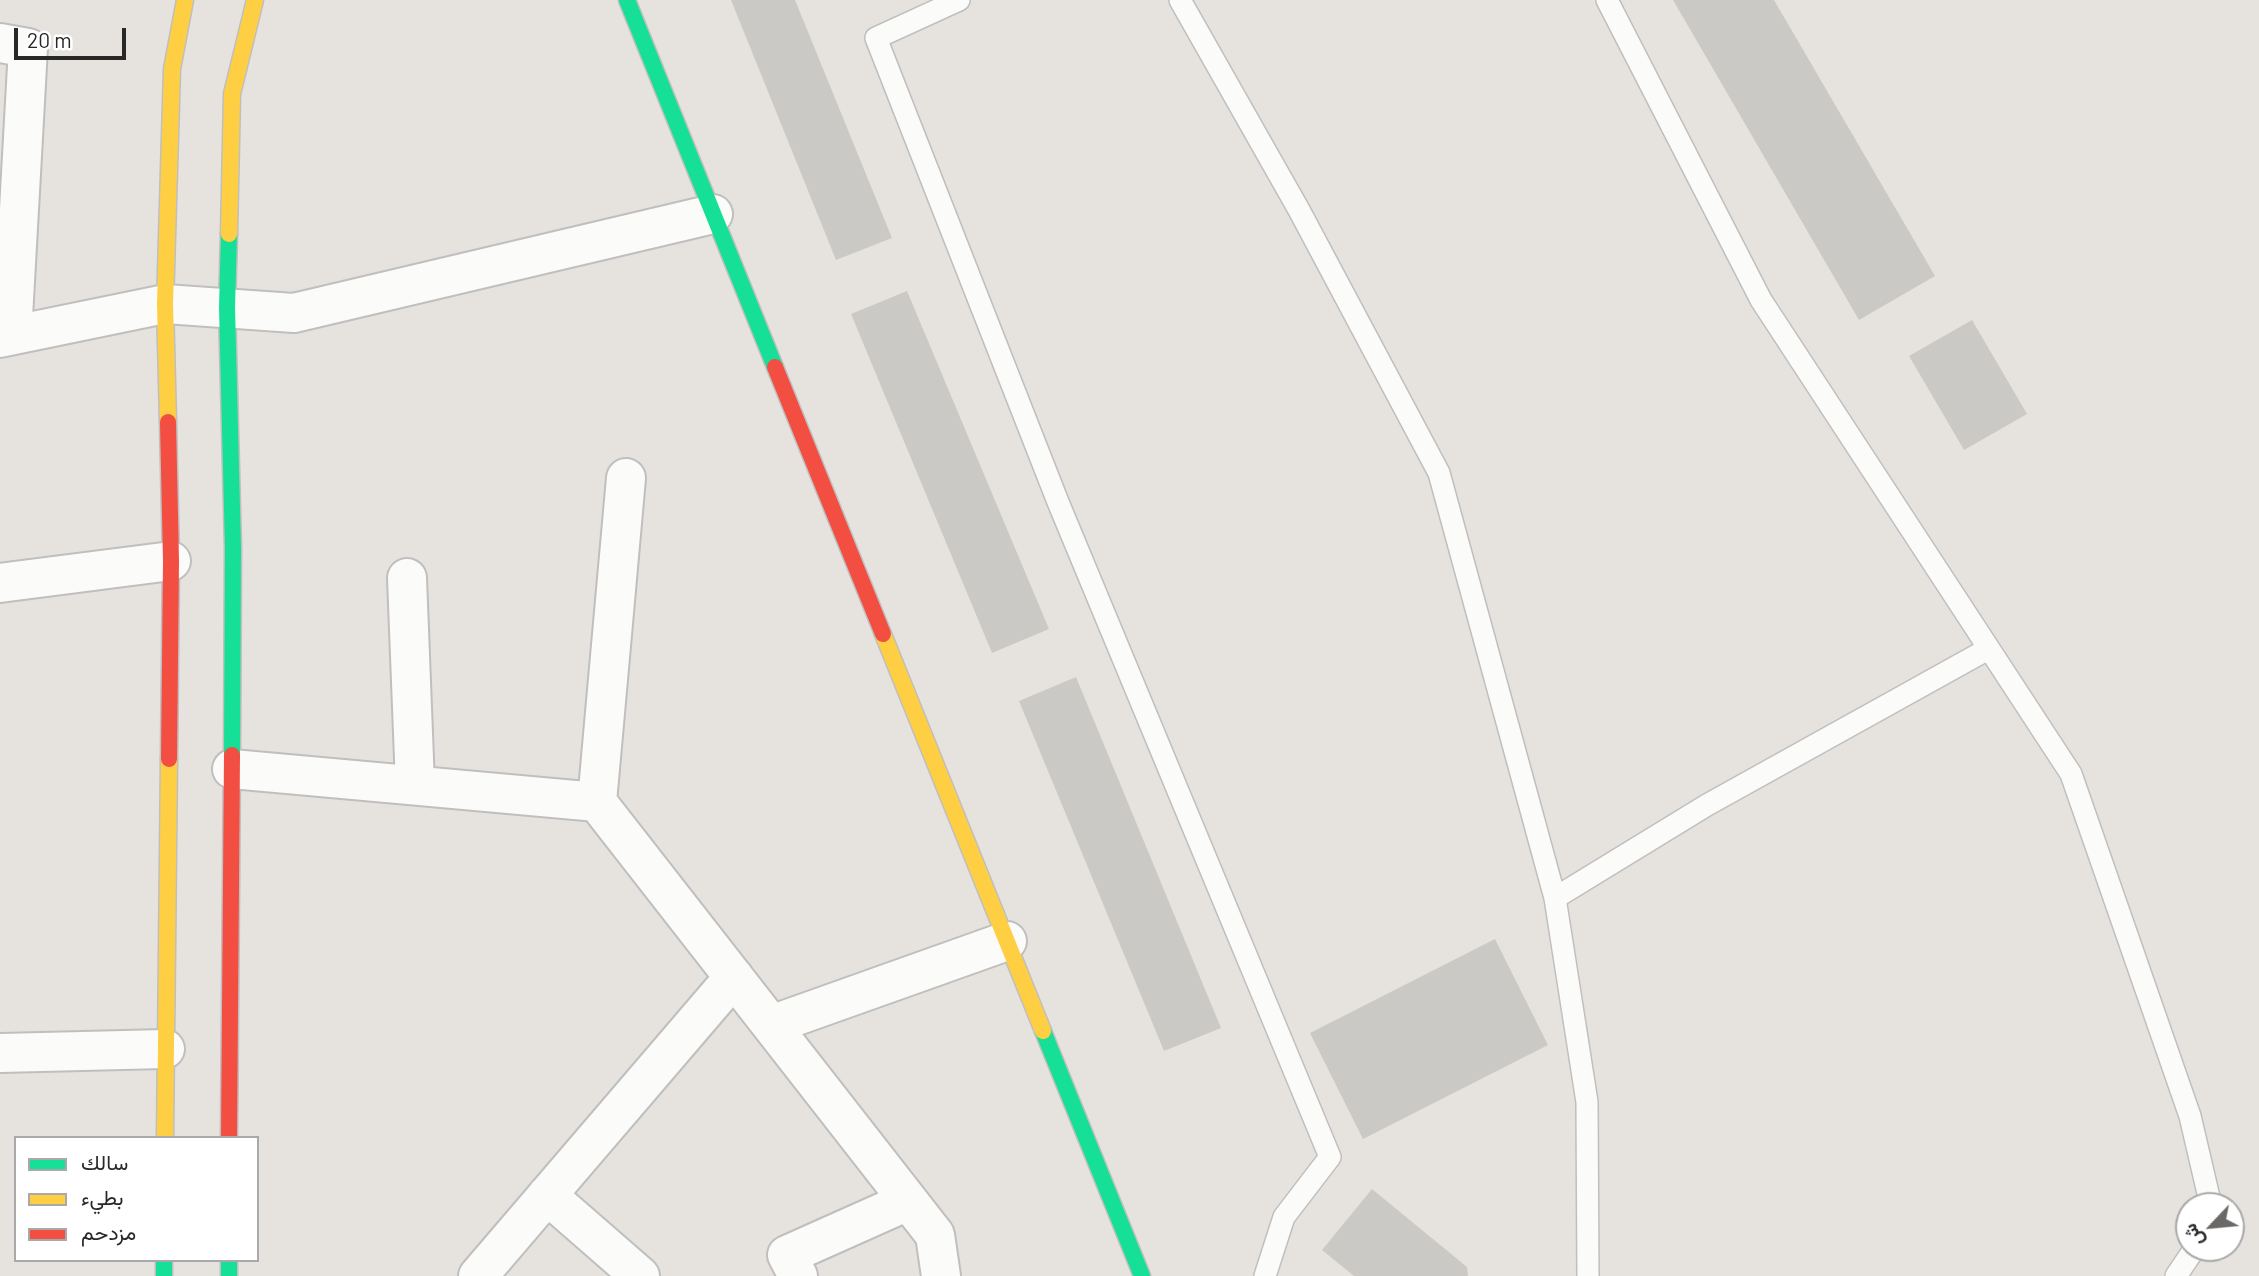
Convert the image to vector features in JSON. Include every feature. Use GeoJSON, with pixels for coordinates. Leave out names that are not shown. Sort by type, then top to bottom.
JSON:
{"type":"FeatureCollection","features":[{"type":"Feature","properties":{"kind":"street"},"geometry":{"type":"LineString","coordinates":[[165,1136],[171,561],[165,304],[172,69],[185,0]]}},
{"type":"Feature","properties":{"kind":"street"},"geometry":{"type":"LineString","coordinates":[[229,1136],[233,549],[227,307],[232,94],[255,0]]}},
{"type":"Feature","properties":{"kind":"street"},"geometry":{"type":"LineString","coordinates":[[627,0],[1142,1276]]}},
{"type":"Feature","properties":{"kind":"street"},"geometry":{"type":"LineString","coordinates":[[0,43],[28,48],[6,337],[165,304],[294,313],[713,214]]}},
{"type":"Feature","properties":{"kind":"street"},"geometry":{"type":"LineString","coordinates":[[626,478],[597,802],[935,1235],[941,1276]]}},
{"type":"Feature","properties":{"kind":"street"},"geometry":{"type":"LineString","coordinates":[[0,583],[171,561]]}},
{"type":"Feature","properties":{"kind":"street"},"geometry":{"type":"LineString","coordinates":[[407,578],[415,786]]}},
{"type":"Feature","properties":{"kind":"street"},"geometry":{"type":"LineString","coordinates":[[232,769],[597,802]]}},
{"type":"Feature","properties":{"kind":"street"},"geometry":{"type":"LineString","coordinates":[[771,1025],[1007,941]]}},
{"type":"Feature","properties":{"kind":"street"},"geometry":{"type":"LineString","coordinates":[[478,1276],[734,977]]}},
{"type":"Feature","properties":{"kind":"street"},"geometry":{"type":"LineString","coordinates":[[0,1053],[165,1049]]}},
{"type":"Feature","properties":{"kind":"street"},"geometry":{"type":"LineString","coordinates":[[547,1195],[640,1276]]}},
{"type":"Feature","properties":{"kind":"street"},"geometry":{"type":"LineString","coordinates":[[798,1276],[788,1255],[908,1201]]}},
{"type":"Feature","properties":{"kind":"lane"},"geometry":{"type":"LineString","coordinates":[[958,0],[876,38],[1058,502],[1330,1157],[1284,1217],[1265,1276]]}},
{"type":"Feature","properties":{"kind":"lane"},"geometry":{"type":"LineString","coordinates":[[1180,0],[1299,210],[1439,473],[1555,898],[1587,1102],[1588,1276]]}},
{"type":"Feature","properties":{"kind":"lane"},"geometry":{"type":"LineString","coordinates":[[1607,0],[1761,300],[2070,774],[2190,1116],[2208,1192]]}},
{"type":"Feature","properties":{"kind":"lane"},"geometry":{"type":"LineString","coordinates":[[1555,898],[1707,806],[1988,649]]}},
{"type":"Feature","properties":{"kind":"building"},"geometry":{"type":"Polygon","coordinates":[[[731,0],[795,0],[892,238],[836,260],[731,0]]]}},
{"type":"Feature","properties":{"kind":"building"},"geometry":{"type":"Polygon","coordinates":[[[1673,0],[1774,0],[1935,276],[1859,320],[1673,0]]]}},
{"type":"Feature","properties":{"kind":"building"},"geometry":{"type":"Polygon","coordinates":[[[907,291],[1049,629],[992,653],[851,314],[907,291]]]}},
{"type":"Feature","properties":{"kind":"building"},"geometry":{"type":"Polygon","coordinates":[[[1972,320],[2027,414],[1964,450],[1909,356],[1972,320]]]}},
{"type":"Feature","properties":{"kind":"building"},"geometry":{"type":"Polygon","coordinates":[[[1076,677],[1221,1028],[1164,1051],[1019,701],[1076,677]]]}},
{"type":"Feature","properties":{"kind":"building"},"geometry":{"type":"Polygon","coordinates":[[[1495,939],[1548,1045],[1363,1139],[1310,1033],[1495,939]]]}},
{"type":"Feature","properties":{"kind":"building"},"geometry":{"type":"Polygon","coordinates":[[[1372,1189],[1467,1267],[1468,1276],[1354,1276],[1322,1250],[1372,1189]]]}},
{"type":"Feature","properties":{"kind":"traffic: fast"},"geometry":{"type":"LineString","coordinates":[[627,0],[775,367]]}},
{"type":"Feature","properties":{"kind":"traffic: fast"},"geometry":{"type":"LineString","coordinates":[[229,234],[227,307],[233,549],[232,755]]}},
{"type":"Feature","properties":{"kind":"traffic: fast"},"geometry":{"type":"LineString","coordinates":[[1043,1031],[1142,1276]]}},
{"type":"Feature","properties":{"kind":"traffic: fast"},"geometry":{"type":"LineString","coordinates":[[164,1262],[164,1276]]}},
{"type":"Feature","properties":{"kind":"traffic: fast"},"geometry":{"type":"LineString","coordinates":[[229,1262],[229,1276]]}},
{"type":"Feature","properties":{"kind":"traffic: slow"},"geometry":{"type":"LineString","coordinates":[[168,422],[165,304],[172,69],[185,0]]}},
{"type":"Feature","properties":{"kind":"traffic: slow"},"geometry":{"type":"LineString","coordinates":[[229,234],[232,94],[255,0]]}},
{"type":"Feature","properties":{"kind":"traffic: slow"},"geometry":{"type":"LineString","coordinates":[[883,634],[1043,1031]]}},
{"type":"Feature","properties":{"kind":"traffic: slow"},"geometry":{"type":"LineString","coordinates":[[165,1136],[169,759]]}},
{"type":"Feature","properties":{"kind":"traffic: jam"},"geometry":{"type":"LineString","coordinates":[[775,367],[883,634]]}},
{"type":"Feature","properties":{"kind":"traffic: jam"},"geometry":{"type":"LineString","coordinates":[[168,422],[171,561],[169,759]]}},
{"type":"Feature","properties":{"kind":"traffic: jam"},"geometry":{"type":"LineString","coordinates":[[229,1136],[232,755]]}}]}
